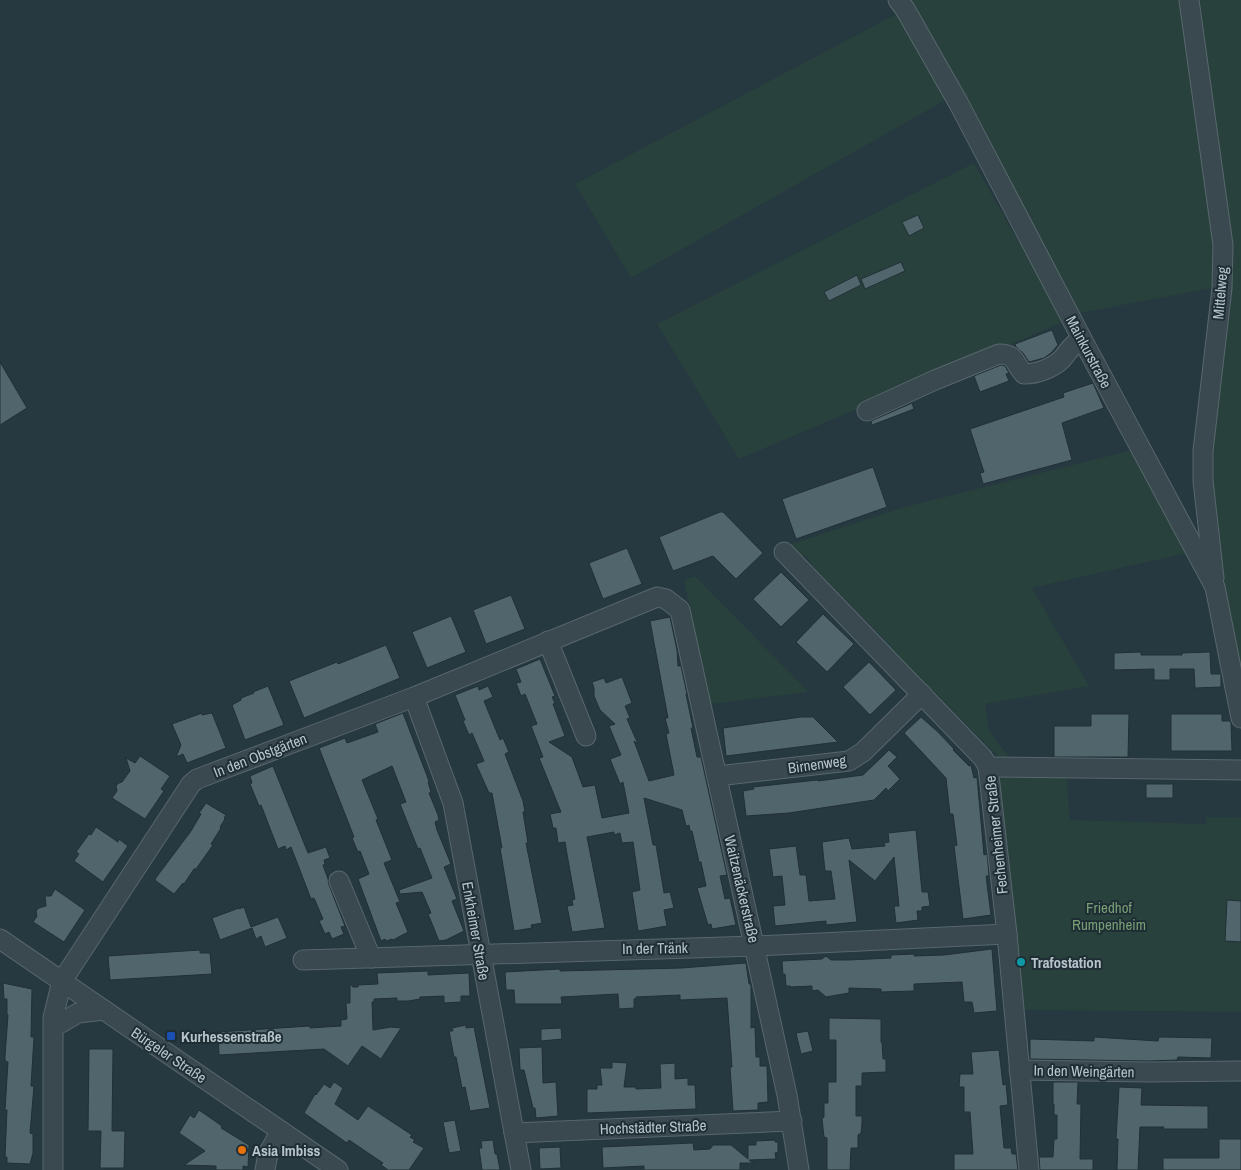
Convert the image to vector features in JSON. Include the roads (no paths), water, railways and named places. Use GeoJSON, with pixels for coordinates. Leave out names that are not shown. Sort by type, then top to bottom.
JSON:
{"type":"FeatureCollection","features":[{"type":"Feature","properties":{"kind":"street","name":"Mainkurstraße"},"geometry":{"type":"LineString","coordinates":[[898,0],[959,104],[1082,339],[1216,587],[1241,718]]}},
{"type":"Feature","properties":{"kind":"street","name":"Mittelweg"},"geometry":{"type":"LineString","coordinates":[[1189,0],[1223,244],[1222,288],[1203,451],[1204,482],[1216,587]]}},
{"type":"Feature","properties":{"kind":"street"},"geometry":{"type":"LineString","coordinates":[[868,411],[935,380],[999,354],[1011,355],[1019,370],[1024,374],[1041,372],[1060,361],[1069,348],[1082,339]]}},
{"type":"Feature","properties":{"kind":"street","name":"Fechenheimer Straße"},"geometry":{"type":"LineString","coordinates":[[784,552],[983,758],[988,767],[1007,934],[1029,1170]]}},
{"type":"Feature","properties":{"kind":"street","name":"In den Obstgärten"},"geometry":{"type":"LineString","coordinates":[[69,986],[194,781],[414,697],[657,597],[666,600],[680,610]]}},
{"type":"Feature","properties":{"kind":"street","name":"Waitzenäckerstraße"},"geometry":{"type":"LineString","coordinates":[[680,610],[755,946],[792,1121],[799,1170]]}},
{"type":"Feature","properties":{"kind":"street"},"geometry":{"type":"LineString","coordinates":[[548,641],[586,736]]}},
{"type":"Feature","properties":{"kind":"street","name":"Birnenweg"},"geometry":{"type":"LineString","coordinates":[[717,776],[849,761],[863,752],[922,694]]}},
{"type":"Feature","properties":{"kind":"street","name":"Enkheimer Straße"},"geometry":{"type":"LineString","coordinates":[[414,697],[453,803],[521,1170]]}},
{"type":"Feature","properties":{"kind":"street"},"geometry":{"type":"LineString","coordinates":[[988,767],[1241,770]]}},
{"type":"Feature","properties":{"kind":"street"},"geometry":{"type":"LineString","coordinates":[[339,881],[371,958]]}},
{"type":"Feature","properties":{"kind":"street","name":"In der Tränk"},"geometry":{"type":"LineString","coordinates":[[303,960],[755,946],[1007,934]]}},
{"type":"Feature","properties":{"kind":"street","name":"Bürgeler Straße"},"geometry":{"type":"LineString","coordinates":[[0,939],[338,1170]]}},
{"type":"Feature","properties":{"kind":"street"},"geometry":{"type":"LineString","coordinates":[[53,1170],[57,1027],[53,1018],[69,986]]}},
{"type":"Feature","properties":{"kind":"street"},"geometry":{"type":"LineString","coordinates":[[57,1027],[78,1013],[104,1010]]}},
{"type":"Feature","properties":{"kind":"street","name":"In den Weingärten"},"geometry":{"type":"LineString","coordinates":[[1020,1070],[1148,1072],[1241,1070]]}},
{"type":"Feature","properties":{"kind":"street","name":"Hochstädter Straße"},"geometry":{"type":"LineString","coordinates":[[514,1133],[792,1121]]}},
{"type":"Feature","properties":{"kind":"street"},"geometry":{"type":"LineString","coordinates":[[264,1170],[268,1154],[281,1131]]}},
{"type":"Feature","properties":{"kind":"place","name":"Trafostation"},"geometry":{"type":"Point","coordinates":[1021,962]}},
{"type":"Feature","properties":{"kind":"place","name":"Kurhessenstraße"},"geometry":{"type":"Point","coordinates":[171,1036]}},
{"type":"Feature","properties":{"kind":"place","name":"Asia Imbiss"},"geometry":{"type":"Point","coordinates":[242,1150]}},
{"type":"Feature","properties":{"kind":"park label","name":"Friedhof Rumpenheim"},"geometry":{"type":"Point","coordinates":[1109,916]}}]}
